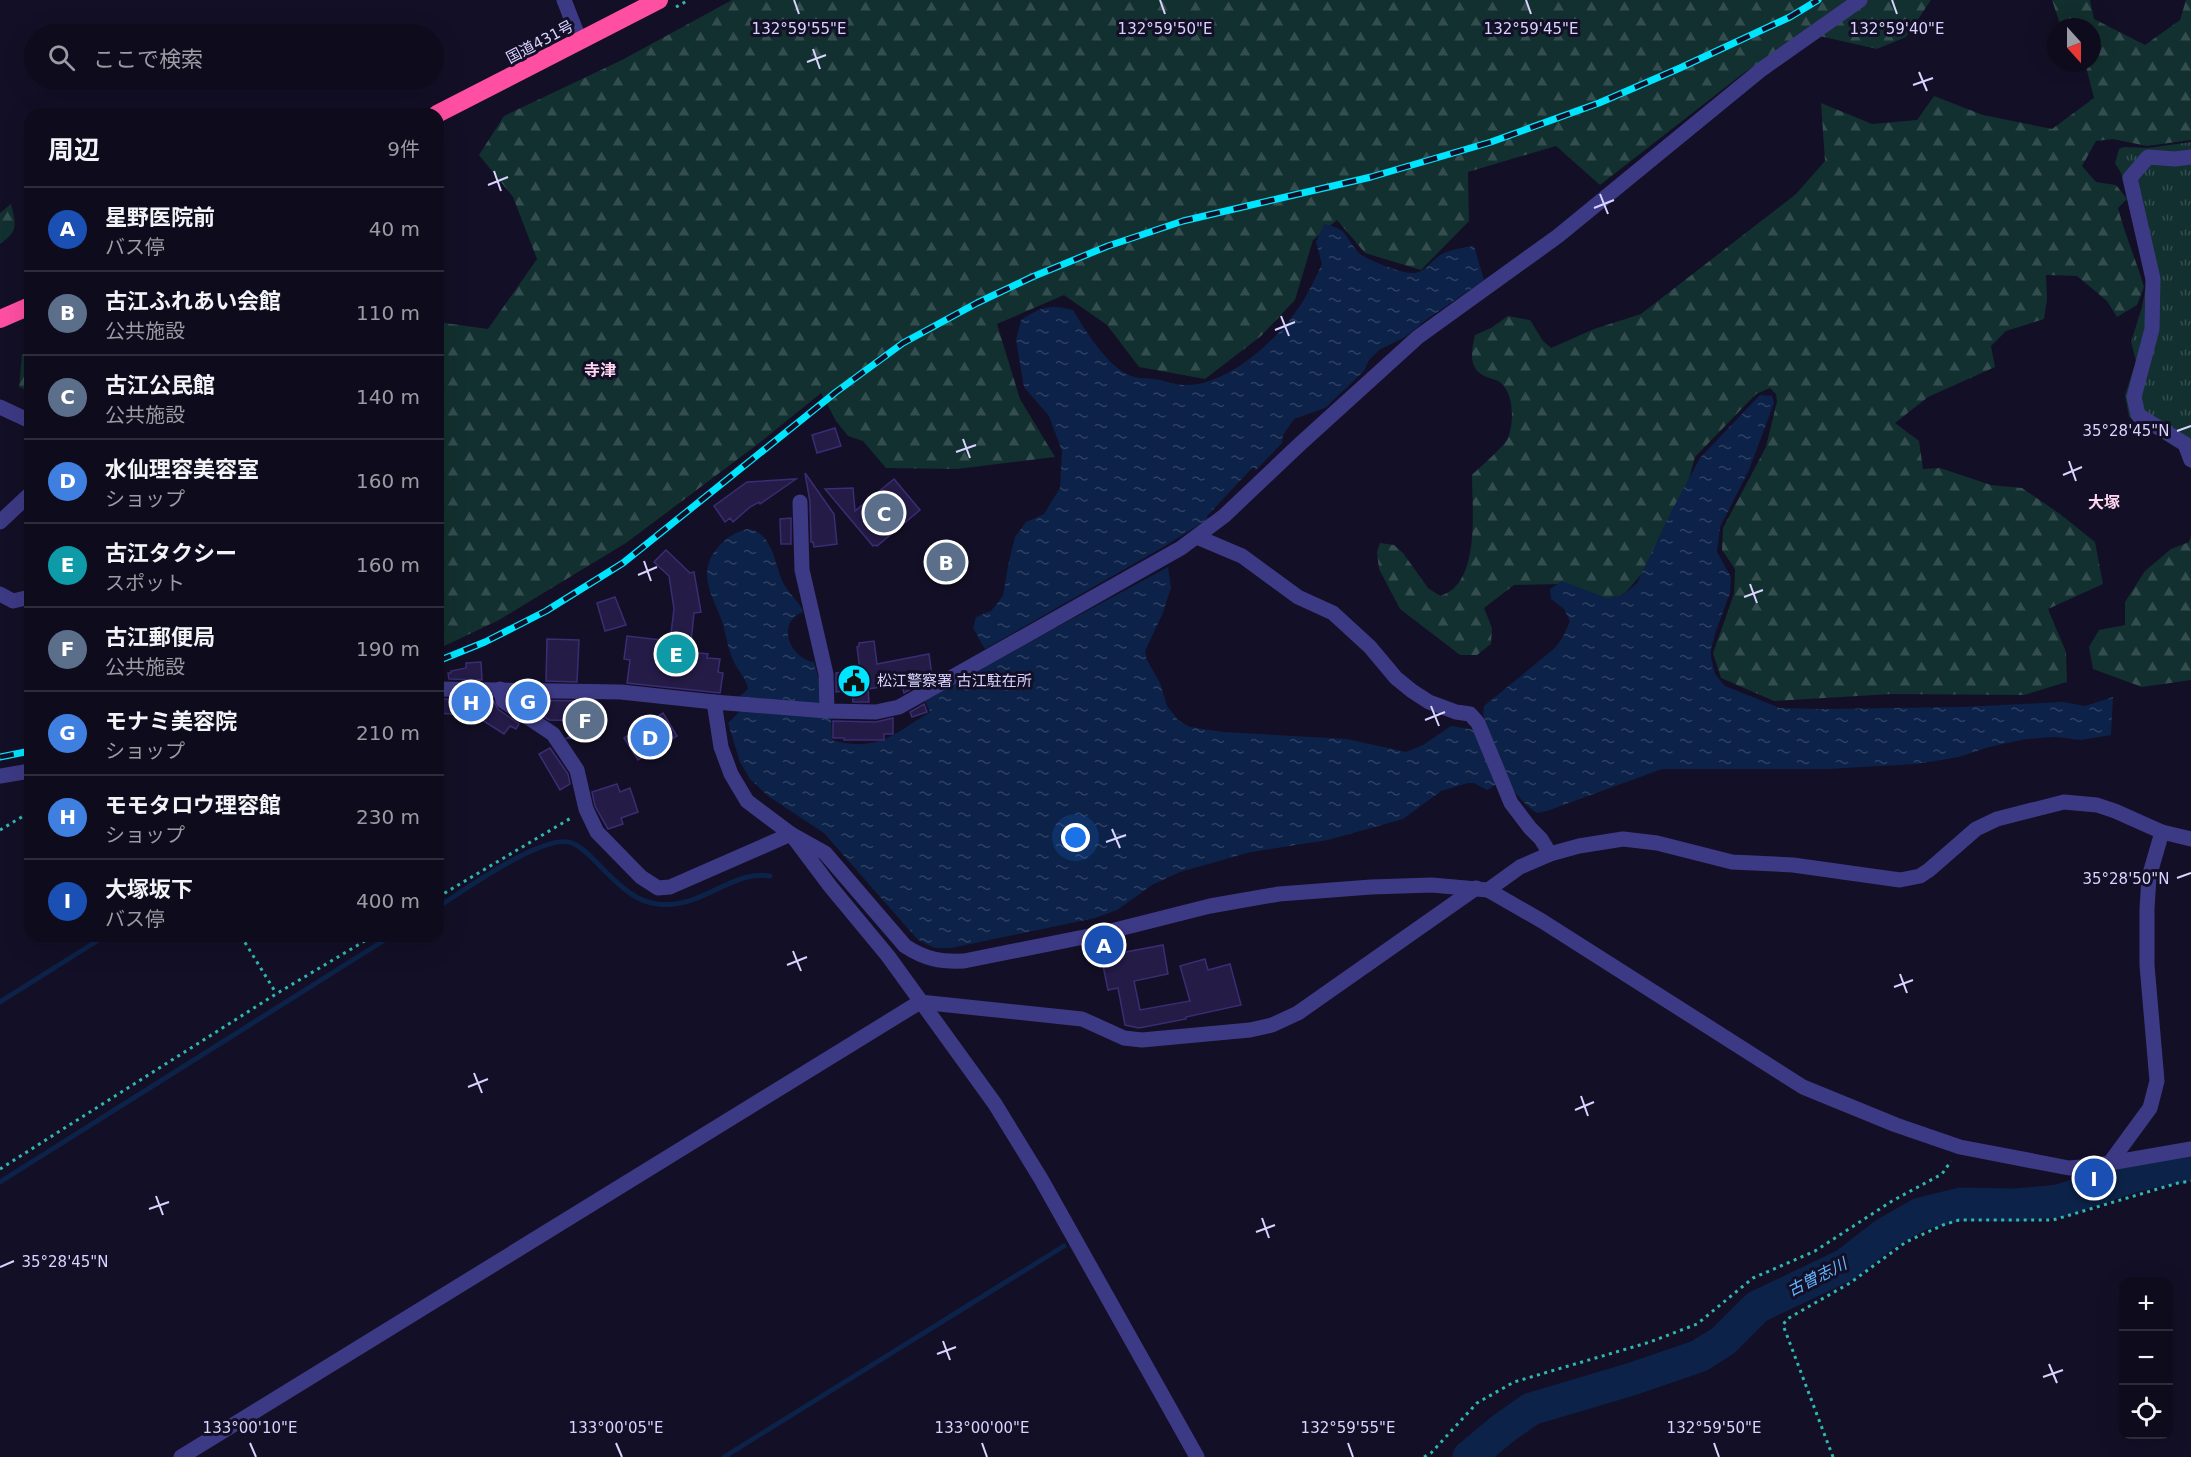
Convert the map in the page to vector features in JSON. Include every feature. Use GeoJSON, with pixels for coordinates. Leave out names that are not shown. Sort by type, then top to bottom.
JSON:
{"type":"FeatureCollection","features":[{"type":"Feature","properties":{"kind":"highway","name":"国道431号"},"geometry":{"type":"LineString","coordinates":[[444,110],[658,0]]}},
{"type":"Feature","properties":{"kind":"highway"},"geometry":{"type":"LineString","coordinates":[[0,319],[24,309]]}},
{"type":"Feature","properties":{"kind":"street"},"geometry":{"type":"LineString","coordinates":[[564,0],[580,41]]}},
{"type":"Feature","properties":{"kind":"street"},"geometry":{"type":"LineString","coordinates":[[444,689],[621,692],[826,711],[876,712],[899,707],[1171,554],[1197,537],[1224,516],[1418,337],[1558,236],[1762,69],[1860,0]]}},
{"type":"Feature","properties":{"kind":"street"},"geometry":{"type":"LineString","coordinates":[[2191,157],[2175,159],[2148,157],[2130,178],[2153,279],[2152,329],[2134,398],[2138,415],[2185,444],[2191,460]]}},
{"type":"Feature","properties":{"kind":"street"},"geometry":{"type":"LineString","coordinates":[[0,407],[24,418]]}},
{"type":"Feature","properties":{"kind":"street"},"geometry":{"type":"LineString","coordinates":[[0,522],[24,500]]}},
{"type":"Feature","properties":{"kind":"street"},"geometry":{"type":"LineString","coordinates":[[800,502],[802,570],[826,674],[826,711]]}},
{"type":"Feature","properties":{"kind":"street"},"geometry":{"type":"LineString","coordinates":[[1197,537],[1242,556],[1298,597],[1333,613],[1370,647],[1395,678],[1412,691],[1429,702],[1456,712],[1470,714],[1478,723],[1511,803],[1541,839],[1550,854]]}},
{"type":"Feature","properties":{"kind":"street"},"geometry":{"type":"LineString","coordinates":[[0,594],[13,601],[24,598]]}},
{"type":"Feature","properties":{"kind":"street"},"geometry":{"type":"LineString","coordinates":[[500,689],[503,701],[553,734],[577,770],[586,809],[597,832],[641,877],[658,888],[670,887],[791,834]]}},
{"type":"Feature","properties":{"kind":"street"},"geometry":{"type":"LineString","coordinates":[[714,702],[721,747],[731,774],[747,801],[791,834],[825,853],[905,946],[920,956],[947,962],[963,961],[1099,934],[1210,906],[1279,894],[1371,886],[1432,885],[1482,889],[1542,921],[1803,1087],[1896,1125],[1960,1147],[2068,1168],[2109,1164],[2191,1149]]}},
{"type":"Feature","properties":{"kind":"street"},"geometry":{"type":"LineString","coordinates":[[0,776],[24,772]]}},
{"type":"Feature","properties":{"kind":"street"},"geometry":{"type":"LineString","coordinates":[[181,1457],[920,1002],[1082,1019],[1124,1038],[1142,1040],[1250,1030],[1272,1025],[1298,1013],[1482,889],[1520,867],[1550,854],[1579,846],[1623,839],[1657,843],[1732,862],[1793,865],[1900,880],[1920,876],[1976,829],[1997,819],[2064,802],[2080,802],[2106,808],[2162,832],[2191,839]]}},
{"type":"Feature","properties":{"kind":"street"},"geometry":{"type":"LineString","coordinates":[[2109,1164],[2150,1108],[2157,1081],[2147,965],[2147,909],[2149,877],[2162,832]]}},
{"type":"Feature","properties":{"kind":"street"},"geometry":{"type":"LineString","coordinates":[[791,834],[888,957],[995,1104],[1041,1179],[1197,1457]]}},
{"type":"Feature","properties":{"kind":"path"},"geometry":{"type":"LineString","coordinates":[[444,893],[586,809]]}},
{"type":"Feature","properties":{"kind":"path"},"geometry":{"type":"LineString","coordinates":[[0,830],[24,816]]}},
{"type":"Feature","properties":{"kind":"path"},"geometry":{"type":"LineString","coordinates":[[245,942],[276,994]]}},
{"type":"Feature","properties":{"kind":"path"},"geometry":{"type":"LineString","coordinates":[[0,1169],[276,994],[363,942]]}},
{"type":"Feature","properties":{"kind":"path"},"geometry":{"type":"LineString","coordinates":[[1424,1457],[1431,1453],[1478,1403],[1514,1382],[1650,1342],[1697,1324],[1753,1278],[1815,1251],[1892,1201],[1942,1174],[1960,1147]]}},
{"type":"Feature","properties":{"kind":"path"},"geometry":{"type":"LineString","coordinates":[[1833,1457],[1783,1325],[1787,1319],[1850,1283],[1906,1242],[1943,1225],[1967,1220],[2053,1220],[2191,1181]]}},
{"type":"Feature","properties":{"kind":"green space"},"geometry":{"type":"Polygon","coordinates":[[[732,0],[1931,0],[1906,37],[1877,49],[1806,33],[1745,72],[1600,185],[1556,146],[1468,172],[1469,221],[1421,270],[1365,253],[1337,220],[1313,240],[1295,300],[1261,336],[1205,379],[1139,367],[1107,325],[1064,295],[997,324],[1020,399],[1055,457],[957,469],[886,468],[863,441],[848,436],[836,421],[821,393],[758,444],[626,543],[499,620],[444,646],[444,323],[488,329],[537,259],[513,197],[479,155],[504,116],[622,60],[732,0]]]}},
{"type":"Feature","properties":{"kind":"green space"},"geometry":{"type":"Polygon","coordinates":[[[2052,0],[2090,0],[2094,18],[2058,18],[2052,0]]]}},
{"type":"Feature","properties":{"kind":"green space"},"geometry":{"type":"Polygon","coordinates":[[[2186,0],[2191,0],[2191,140],[2147,146],[2113,139],[2096,141],[2082,166],[2096,182],[2116,185],[2127,199],[2118,208],[2144,287],[2137,305],[2117,317],[2107,301],[2077,276],[2046,275],[2047,299],[2044,319],[2006,331],[1991,346],[1995,367],[1928,397],[1895,423],[1919,441],[1923,469],[1940,468],[1991,485],[2022,488],[2095,542],[2103,584],[2048,609],[2066,652],[2067,682],[2024,695],[1891,694],[1774,701],[1721,678],[1713,653],[1734,594],[1735,569],[1722,550],[1723,528],[1766,447],[1777,401],[1776,394],[1770,388],[1756,394],[1695,457],[1684,497],[1652,562],[1625,593],[1612,601],[1561,584],[1514,585],[1484,608],[1492,628],[1491,644],[1477,655],[1460,655],[1400,609],[1379,569],[1377,552],[1380,543],[1394,545],[1403,553],[1428,588],[1440,596],[1453,589],[1462,577],[1468,562],[1471,544],[1472,475],[1502,446],[1510,432],[1512,410],[1509,395],[1502,384],[1483,376],[1474,366],[1472,356],[1475,335],[1491,328],[1508,316],[1530,320],[1543,341],[1551,348],[1594,329],[1641,314],[1796,194],[1825,161],[1821,103],[1872,124],[1917,120],[1934,96],[1983,115],[2052,129],[2094,98],[2087,72],[2101,72],[2101,23],[2145,45],[2180,20],[2186,0]]]}},
{"type":"Feature","properties":{"kind":"green space"},"geometry":{"type":"Polygon","coordinates":[[[2191,142],[2191,470],[2181,445],[2129,417],[2125,395],[2136,361],[2131,342],[2142,307],[2147,280],[2121,173],[2115,163],[2119,149],[2124,147],[2148,148],[2191,142]]]}},
{"type":"Feature","properties":{"kind":"green space"},"geometry":{"type":"Polygon","coordinates":[[[11,204],[15,227],[0,244],[0,213],[11,204]]]}},
{"type":"Feature","properties":{"kind":"green space"},"geometry":{"type":"Polygon","coordinates":[[[24,354],[24,389],[19,387],[22,355],[24,354]]]}},
{"type":"Feature","properties":{"kind":"green space"},"geometry":{"type":"Polygon","coordinates":[[[2191,536],[2191,680],[2142,687],[2093,669],[2089,647],[2099,630],[2125,625],[2125,602],[2145,571],[2171,549],[2189,542],[2191,536]]]}},
{"type":"Feature","properties":{"kind":"water"},"geometry":{"type":"Polygon","coordinates":[[[1324,224],[1342,231],[1363,256],[1406,272],[1416,273],[1446,252],[1474,246],[1484,280],[1405,337],[1379,350],[1369,360],[1364,371],[1325,408],[1294,419],[1283,435],[1282,443],[1256,470],[1253,467],[1207,516],[1208,519],[985,649],[973,628],[976,617],[991,611],[1003,596],[1015,537],[1026,522],[1044,514],[1060,488],[1062,451],[1049,416],[1024,387],[1016,340],[1021,320],[1046,308],[1058,307],[1073,310],[1107,358],[1125,373],[1134,377],[1158,379],[1178,385],[1200,384],[1235,369],[1252,357],[1294,315],[1322,264],[1316,242],[1324,224]]]}},
{"type":"Feature","properties":{"kind":"water"},"geometry":{"type":"Polygon","coordinates":[[[1760,395],[1772,396],[1774,403],[1749,470],[1720,527],[1717,552],[1731,577],[1730,593],[1716,631],[1711,657],[1715,674],[1725,686],[1780,708],[1961,707],[2063,702],[2085,706],[2113,697],[2111,735],[2081,740],[2056,737],[2026,739],[1989,747],[1959,757],[1916,764],[1827,769],[1662,769],[1547,811],[1537,813],[1526,804],[1516,794],[1502,769],[1483,714],[1484,706],[1555,648],[1563,637],[1570,621],[1564,609],[1551,599],[1550,589],[1562,581],[1607,598],[1623,595],[1637,583],[1700,458],[1760,395]]]}},
{"type":"Feature","properties":{"kind":"water"},"geometry":{"type":"Polygon","coordinates":[[[747,529],[763,537],[768,544],[781,579],[802,609],[803,612],[794,617],[790,624],[789,640],[798,654],[814,662],[822,691],[818,706],[738,698],[748,689],[747,685],[731,656],[707,575],[712,556],[719,546],[732,535],[747,529]]]}},
{"type":"Feature","properties":{"kind":"water"},"geometry":{"type":"Polygon","coordinates":[[[1168,567],[1171,588],[1162,615],[1145,651],[1147,660],[1160,683],[1167,706],[1178,720],[1190,727],[1223,732],[1347,739],[1406,752],[1423,745],[1451,726],[1476,730],[1498,783],[1487,790],[1474,783],[1468,783],[1441,791],[1403,819],[1328,840],[1251,852],[1180,872],[1152,885],[1117,910],[1095,918],[951,948],[935,948],[918,940],[824,833],[768,796],[750,779],[740,762],[728,723],[741,710],[831,718],[832,740],[861,744],[873,743],[895,734],[930,712],[924,699],[1168,567]]]}},
{"type":"Feature","properties":{"kind":"building"},"geometry":{"type":"Polygon","coordinates":[[[835,428],[841,446],[817,453],[812,435],[835,428]]]}},
{"type":"Feature","properties":{"kind":"building"},"geometry":{"type":"Polygon","coordinates":[[[805,473],[834,514],[837,544],[814,547],[811,542],[810,502],[805,473]]]}},
{"type":"Feature","properties":{"kind":"building"},"geometry":{"type":"Polygon","coordinates":[[[796,479],[760,504],[759,502],[750,507],[733,522],[730,518],[725,522],[714,506],[747,482],[796,479]]]}},
{"type":"Feature","properties":{"kind":"building"},"geometry":{"type":"Polygon","coordinates":[[[894,479],[920,510],[877,546],[873,546],[825,489],[853,488],[855,511],[894,479]]]}},
{"type":"Feature","properties":{"kind":"building"},"geometry":{"type":"Polygon","coordinates":[[[791,518],[791,544],[781,544],[780,519],[791,518]]]}},
{"type":"Feature","properties":{"kind":"building"},"geometry":{"type":"Polygon","coordinates":[[[948,540],[967,570],[944,584],[926,554],[948,540]]]}},
{"type":"Feature","properties":{"kind":"building"},"geometry":{"type":"Polygon","coordinates":[[[666,550],[690,573],[694,572],[701,612],[694,613],[690,652],[708,654],[707,658],[720,659],[718,672],[723,673],[720,693],[627,683],[630,660],[624,659],[627,636],[670,641],[674,609],[669,576],[654,562],[666,550]]]}},
{"type":"Feature","properties":{"kind":"building"},"geometry":{"type":"Polygon","coordinates":[[[615,597],[626,625],[605,631],[597,603],[615,597]]]}},
{"type":"Feature","properties":{"kind":"building"},"geometry":{"type":"Polygon","coordinates":[[[547,639],[579,640],[577,682],[546,681],[547,639]]]}},
{"type":"Feature","properties":{"kind":"building"},"geometry":{"type":"Polygon","coordinates":[[[874,641],[877,664],[929,654],[932,676],[919,678],[920,681],[916,682],[917,686],[904,693],[902,686],[895,687],[895,685],[868,689],[869,702],[853,702],[852,690],[836,692],[836,673],[860,670],[857,647],[859,643],[874,641]]]}},
{"type":"Feature","properties":{"kind":"building"},"geometry":{"type":"Polygon","coordinates":[[[481,662],[482,680],[449,679],[448,673],[466,668],[466,663],[481,662]]]}},
{"type":"Feature","properties":{"kind":"building"},"geometry":{"type":"Polygon","coordinates":[[[444,699],[493,700],[498,709],[519,724],[516,729],[510,726],[504,734],[476,716],[444,713],[444,699]]]}},
{"type":"Feature","properties":{"kind":"building"},"geometry":{"type":"Polygon","coordinates":[[[519,700],[590,701],[597,721],[549,720],[519,700]]]}},
{"type":"Feature","properties":{"kind":"building"},"geometry":{"type":"Polygon","coordinates":[[[924,704],[927,712],[912,717],[910,712],[924,704]]]}},
{"type":"Feature","properties":{"kind":"building"},"geometry":{"type":"Polygon","coordinates":[[[663,713],[677,736],[638,760],[624,738],[663,713]]]}},
{"type":"Feature","properties":{"kind":"building"},"geometry":{"type":"Polygon","coordinates":[[[893,718],[893,734],[884,734],[884,740],[833,738],[833,721],[876,722],[893,718]]]}},
{"type":"Feature","properties":{"kind":"building"},"geometry":{"type":"Polygon","coordinates":[[[600,720],[599,739],[567,738],[600,720]]]}},
{"type":"Feature","properties":{"kind":"building"},"geometry":{"type":"Polygon","coordinates":[[[550,748],[568,774],[570,784],[560,790],[539,754],[550,748]]]}},
{"type":"Feature","properties":{"kind":"building"},"geometry":{"type":"Polygon","coordinates":[[[617,784],[620,792],[630,788],[638,812],[621,818],[623,824],[608,829],[595,806],[592,792],[617,784]]]}},
{"type":"Feature","properties":{"kind":"building"},"geometry":{"type":"Polygon","coordinates":[[[1163,945],[1168,974],[1134,981],[1140,1010],[1190,1001],[1180,966],[1205,959],[1208,970],[1230,964],[1241,1005],[1139,1028],[1125,1025],[1118,988],[1108,990],[1100,951],[1114,948],[1115,954],[1163,945]]]}},
{"type":"Feature","properties":{"kind":"waterway"},"geometry":{"type":"LineString","coordinates":[[444,903],[524,854],[560,842],[577,845],[629,893],[650,903],[673,904],[688,901],[743,878],[756,875],[770,876]]}},
{"type":"Feature","properties":{"kind":"waterway"},"geometry":{"type":"LineString","coordinates":[[0,1002],[95,942]]}},
{"type":"Feature","properties":{"kind":"waterway"},"geometry":{"type":"LineString","coordinates":[[0,1182],[381,942]]}},
{"type":"Feature","properties":{"kind":"waterway","name":"古曽志川"},"geometry":{"type":"LineString","coordinates":[[1469,1457],[1531,1409],[1699,1356],[1723,1341],[1757,1307],[1845,1265],[1885,1234],[1920,1214],[1961,1204],[2015,1205],[2059,1201],[2133,1176],[2191,1164]]}},
{"type":"Feature","properties":{"kind":"waterway"},"geometry":{"type":"LineString","coordinates":[[724,1457],[1064,1246]]}},
{"type":"Feature","properties":{"kind":"railway"},"geometry":{"type":"LineString","coordinates":[[444,659],[485,642],[546,611],[623,563],[836,392],[903,343],[977,303],[1032,277],[1108,246],[1183,221],[1371,177],[1491,142],[1599,103],[1680,68],[1790,17],[1818,0]]}},
{"type":"Feature","properties":{"kind":"railway"},"geometry":{"type":"LineString","coordinates":[[0,757],[24,752]]}},
{"type":"Feature","properties":{"kind":"place","name":"古江公民館"},"geometry":{"type":"Point","coordinates":[884,513]}},
{"type":"Feature","properties":{"kind":"place","name":"古江ふれあい会館"},"geometry":{"type":"Point","coordinates":[946,562]}},
{"type":"Feature","properties":{"kind":"place","name":"古江タクシー"},"geometry":{"type":"Point","coordinates":[676,654]}},
{"type":"Feature","properties":{"kind":"place","name":"松江警察署 古江駐在所"},"geometry":{"type":"Point","coordinates":[854,681]}},
{"type":"Feature","properties":{"kind":"place","name":"モナミ美容院"},"geometry":{"type":"Point","coordinates":[528,701]}},
{"type":"Feature","properties":{"kind":"place","name":"モモタロウ理容館"},"geometry":{"type":"Point","coordinates":[471,702]}},
{"type":"Feature","properties":{"kind":"place","name":"古江郵便局"},"geometry":{"type":"Point","coordinates":[585,720]}},
{"type":"Feature","properties":{"kind":"place","name":"水仙理容美容室"},"geometry":{"type":"Point","coordinates":[650,737]}},
{"type":"Feature","properties":{"kind":"place","name":"星野医院前"},"geometry":{"type":"Point","coordinates":[1104,945]}},
{"type":"Feature","properties":{"kind":"place","name":"大塚坂下"},"geometry":{"type":"Point","coordinates":[2094,1178]}},
{"type":"Feature","properties":{"kind":"district","name":"寺津"},"geometry":{"type":"Point","coordinates":[600,370]}},
{"type":"Feature","properties":{"kind":"district","name":"大塚"},"geometry":{"type":"Point","coordinates":[2104,502]}}]}
